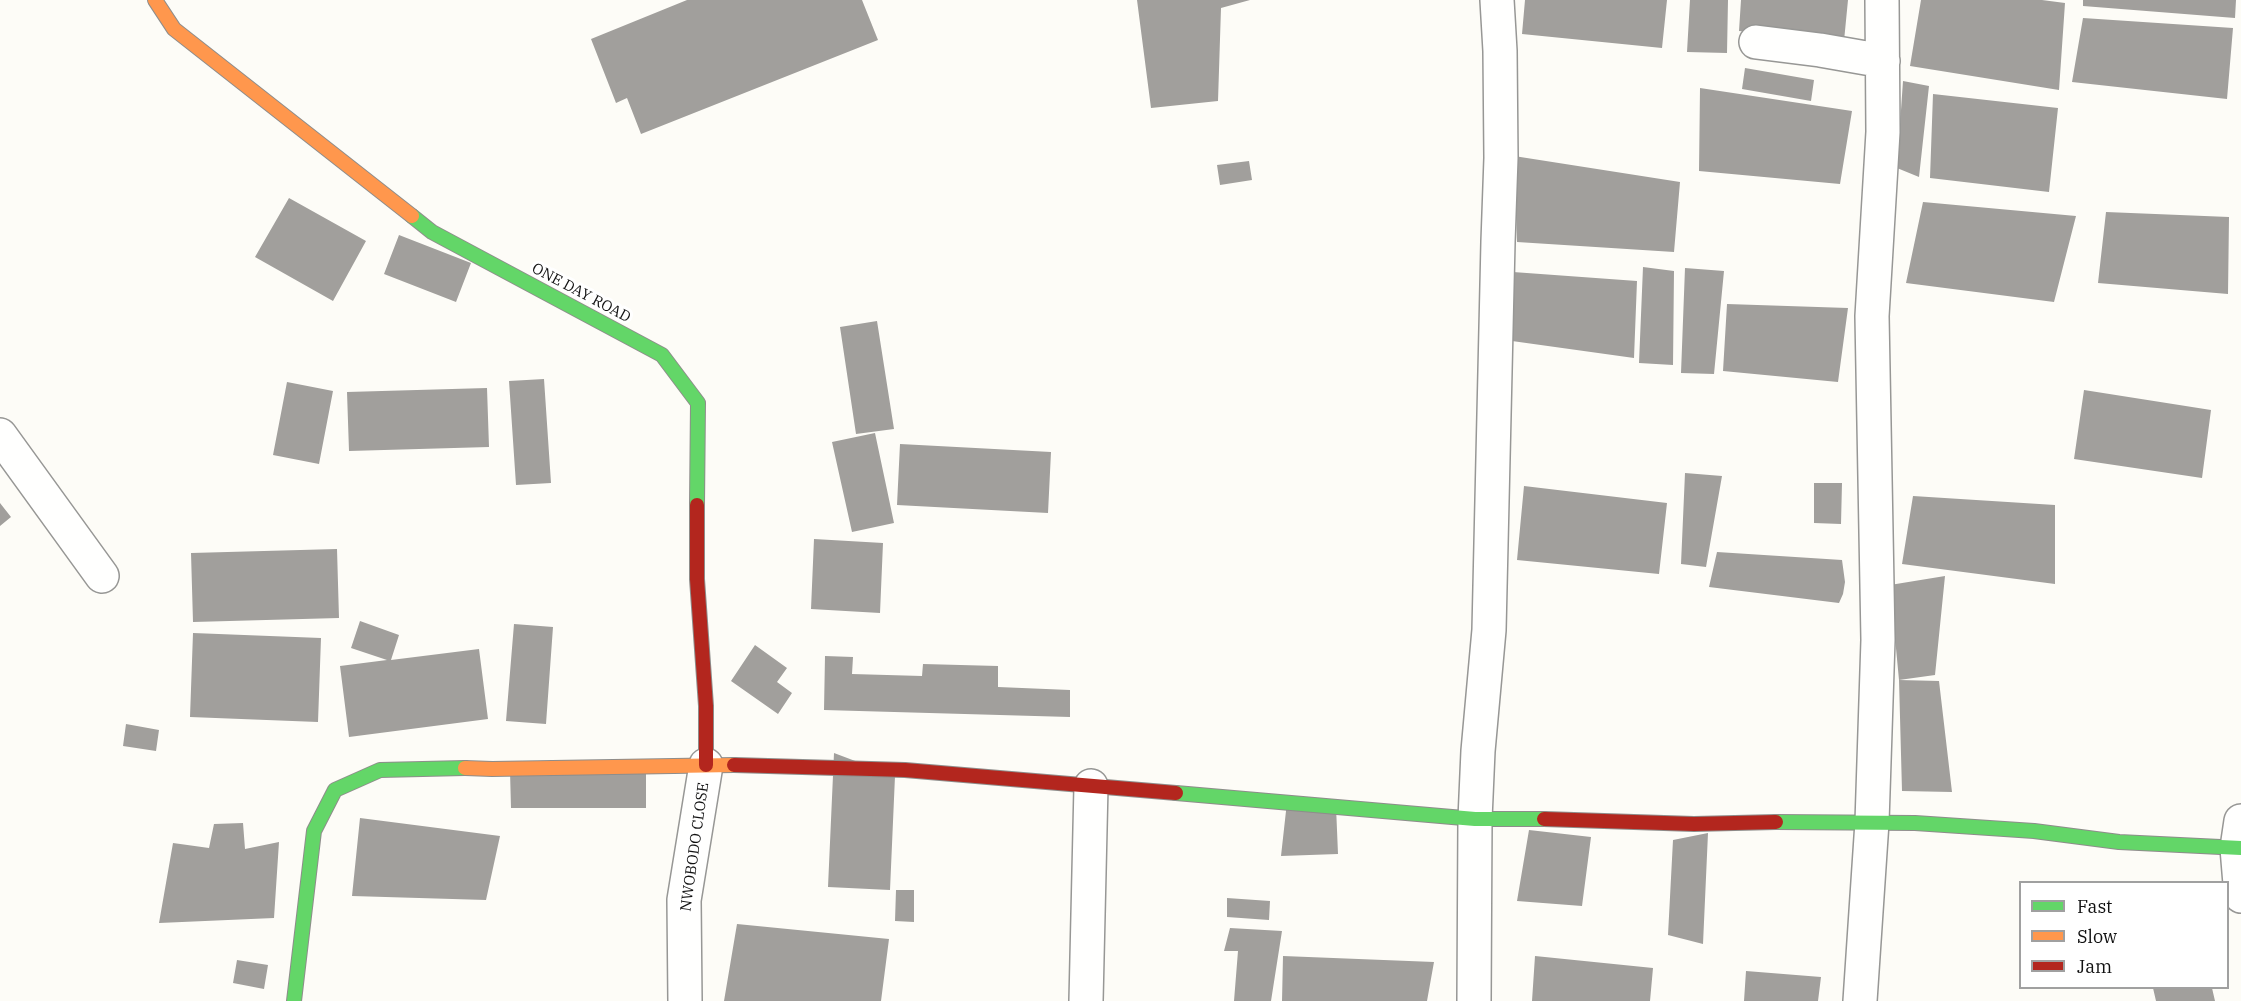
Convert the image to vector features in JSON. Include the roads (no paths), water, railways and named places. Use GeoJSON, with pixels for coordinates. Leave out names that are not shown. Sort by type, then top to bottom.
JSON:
{"type":"FeatureCollection","features":[{"type":"Feature","properties":{"kind":"street","name":"ONE DAY ROAD"},"geometry":{"type":"LineString","coordinates":[[155,0],[174,29],[432,232],[662,355],[698,403],[696,579],[706,706],[706,765]]}},
{"type":"Feature","properties":{"kind":"street"},"geometry":{"type":"LineString","coordinates":[[1474,1001],[1475,819],[1478,751],[1489,630],[1501,158],[1497,0]]}},
{"type":"Feature","properties":{"kind":"street"},"geometry":{"type":"LineString","coordinates":[[1860,1001],[1872,822],[1878,585],[1872,316],[1883,132],[1882,0]]}},
{"type":"Feature","properties":{"kind":"street"},"geometry":{"type":"LineString","coordinates":[[1756,42],[1883,61]]}},
{"type":"Feature","properties":{"kind":"street"},"geometry":{"type":"LineString","coordinates":[[0,435],[102,576]]}},
{"type":"Feature","properties":{"kind":"street"},"geometry":{"type":"LineString","coordinates":[[294,1001],[314,831],[335,790],[380,770],[454,767],[516,769],[706,765],[905,770],[1475,819],[1695,824],[1796,821],[1872,822],[1951,825],[2119,842],[2240,839],[2241,896]]}},
{"type":"Feature","properties":{"kind":"street","name":"NWOBODO CLOSE"},"geometry":{"type":"LineString","coordinates":[[685,1001],[684,900],[706,765]]}},
{"type":"Feature","properties":{"kind":"street"},"geometry":{"type":"LineString","coordinates":[[1086,1001],[1091,786]]}}]}
